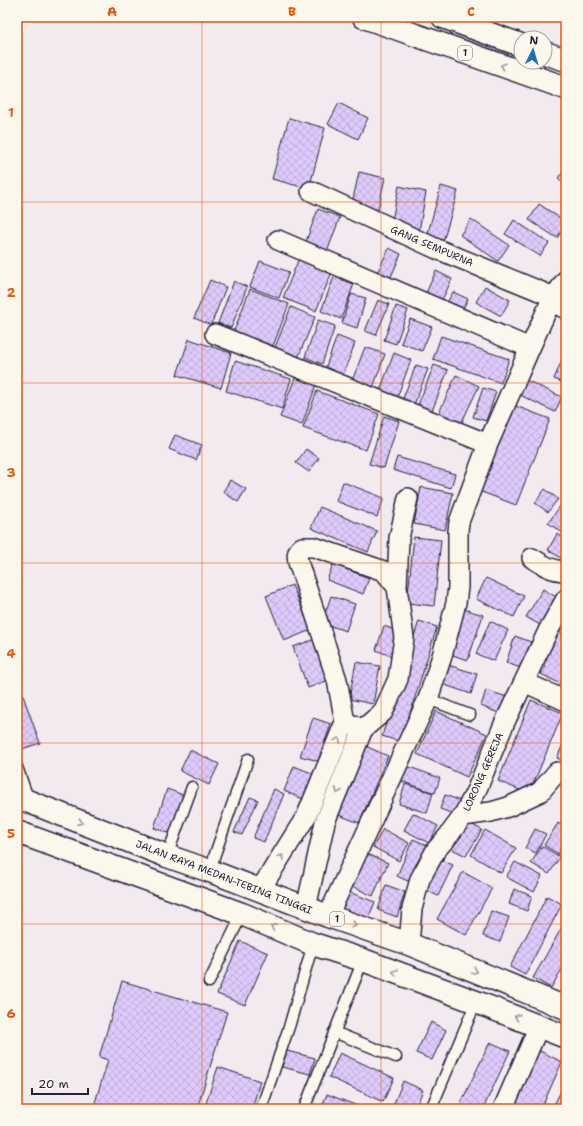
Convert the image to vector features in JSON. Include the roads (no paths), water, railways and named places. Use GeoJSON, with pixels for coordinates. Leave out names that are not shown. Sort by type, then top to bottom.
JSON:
{"type":"FeatureCollection","features":[{"type":"Feature","properties":{"kind":"highway","name":"1"},"geometry":{"type":"LineString","coordinates":[[364,17],[566,88]]}},
{"type":"Feature","properties":{"kind":"highway"},"geometry":{"type":"LineString","coordinates":[[442,17],[513,42]]}},
{"type":"Feature","properties":{"kind":"highway"},"geometry":{"type":"LineString","coordinates":[[553,56],[566,60]]}},
{"type":"Feature","properties":{"kind":"highway","name":"JALAN RAYA MEDAN-TEBING TINGGI"},"geometry":{"type":"LineString","coordinates":[[23,800],[167,856],[210,870],[306,908],[409,944],[566,1008]]}},
{"type":"Feature","properties":{"kind":"highway"},"geometry":{"type":"LineString","coordinates":[[17,832],[242,914],[313,944],[363,960],[566,1037]]}},
{"type":"Feature","properties":{"kind":"highway"},"geometry":{"type":"LineString","coordinates":[[156,883],[167,856]]}},
{"type":"Feature","properties":{"kind":"street","name":"GANG SEMPURNA"},"geometry":{"type":"LineString","coordinates":[[311,191],[557,302]]}},
{"type":"Feature","properties":{"kind":"street"},"geometry":{"type":"LineString","coordinates":[[278,240],[530,348]]}},
{"type":"Feature","properties":{"kind":"street"},"geometry":{"type":"LineString","coordinates":[[328,916],[428,699],[442,656],[456,603],[458,587],[458,531],[460,522],[488,444],[530,348],[557,302],[566,280]]}},
{"type":"Feature","properties":{"kind":"street"},"geometry":{"type":"LineString","coordinates":[[215,334],[488,444]]}},
{"type":"Feature","properties":{"kind":"street"},"geometry":{"type":"LineString","coordinates":[[306,908],[325,822],[363,729],[383,712],[398,679],[404,638],[397,587],[399,538],[408,498]]}},
{"type":"Feature","properties":{"kind":"street"},"geometry":{"type":"LineString","coordinates":[[260,890],[307,815],[345,722],[337,680],[298,562],[298,550],[302,547],[314,547],[384,571],[397,587]]}},
{"type":"Feature","properties":{"kind":"street"},"geometry":{"type":"LineString","coordinates":[[532,558],[550,569],[566,571]]}},
{"type":"Feature","properties":{"kind":"street","name":"LORONG GEREJA"},"geometry":{"type":"LineString","coordinates":[[409,944],[412,909],[420,879],[436,850],[450,835],[463,816],[477,789],[504,724],[548,631],[566,600]]}},
{"type":"Feature","properties":{"kind":"street"},"geometry":{"type":"LineString","coordinates":[[524,682],[566,701]]}},
{"type":"Feature","properties":{"kind":"street"},"geometry":{"type":"LineString","coordinates":[[345,722],[363,729]]}},
{"type":"Feature","properties":{"kind":"street"},"geometry":{"type":"LineString","coordinates":[[463,816],[491,812],[508,807],[540,792],[557,772]]}},
{"type":"Feature","properties":{"kind":"street"},"geometry":{"type":"LineString","coordinates":[[307,815],[325,822]]}},
{"type":"Feature","properties":{"kind":"street"},"geometry":{"type":"LineString","coordinates":[[503,1109],[539,1026]]}},
{"type":"Feature","properties":{"kind":"lane"},"geometry":{"type":"LineString","coordinates":[[428,699],[470,715]]}},
{"type":"Feature","properties":{"kind":"lane"},"geometry":{"type":"LineString","coordinates":[[210,870],[248,759]]}},
{"type":"Feature","properties":{"kind":"lane"},"geometry":{"type":"LineString","coordinates":[[17,767],[24,782],[23,800]]}},
{"type":"Feature","properties":{"kind":"lane"},"geometry":{"type":"LineString","coordinates":[[167,856],[192,786]]}},
{"type":"Feature","properties":{"kind":"lane"},"geometry":{"type":"LineString","coordinates":[[209,982],[242,914]]}},
{"type":"Feature","properties":{"kind":"lane"},"geometry":{"type":"LineString","coordinates":[[261,1109],[289,1027],[313,944]]}},
{"type":"Feature","properties":{"kind":"lane"},"geometry":{"type":"LineString","coordinates":[[304,1109],[363,960]]}},
{"type":"Feature","properties":{"kind":"lane"},"geometry":{"type":"LineString","coordinates":[[431,1109],[476,1002]]}},
{"type":"Feature","properties":{"kind":"lane"},"geometry":{"type":"LineString","coordinates":[[334,1032],[396,1057]]}}]}
